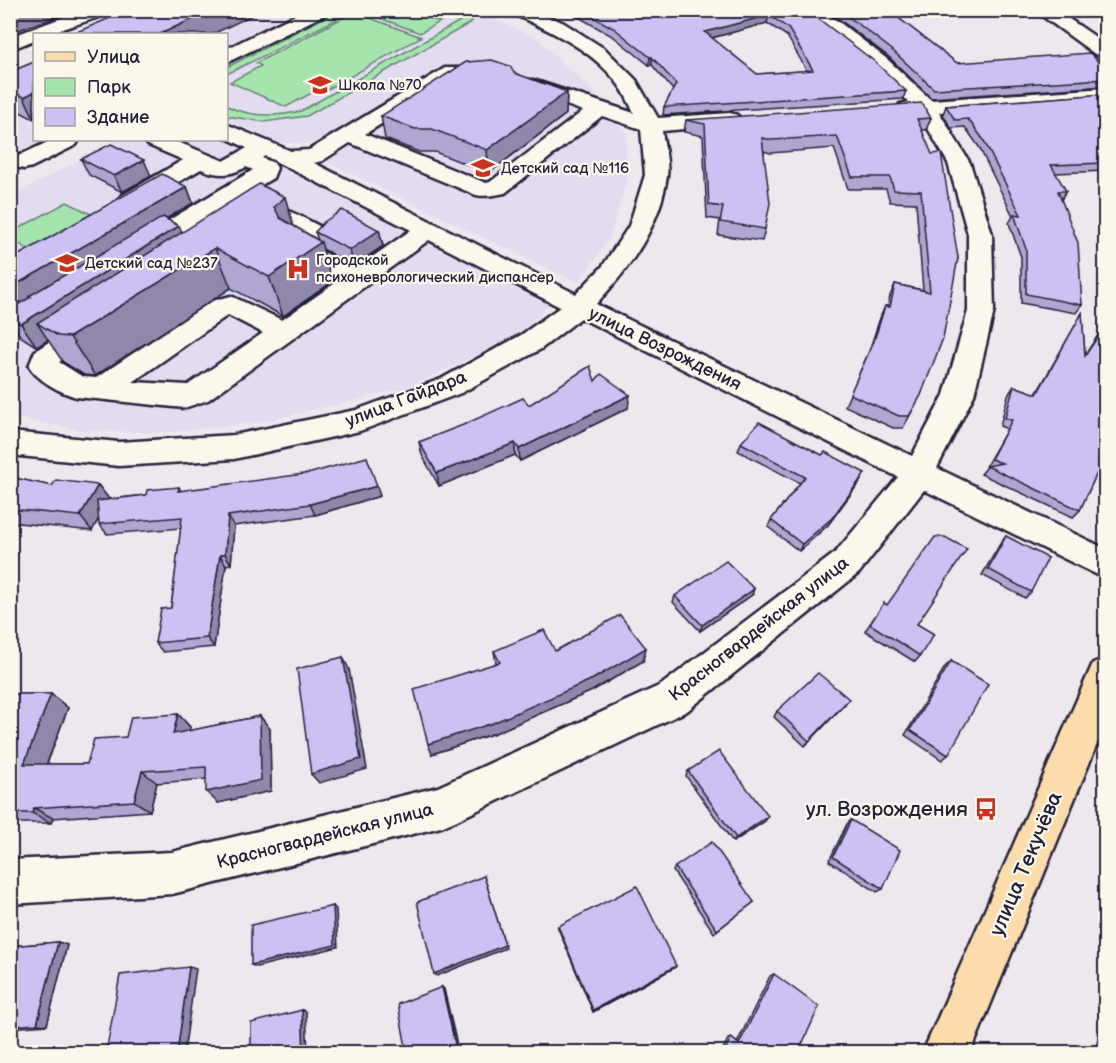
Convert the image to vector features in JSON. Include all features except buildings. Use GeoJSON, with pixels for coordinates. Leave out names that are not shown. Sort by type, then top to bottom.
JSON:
{"type":"FeatureCollection","features":[{"type":"Feature","properties":{"kind":"main road","name":"улица Текучёва"},"geometry":{"type":"LineString","coordinates":[[947,1053],[1101,703]]}},
{"type":"Feature","properties":{"kind":"street"},"geometry":{"type":"LineString","coordinates":[[17,22],[37,32],[102,10]]}},
{"type":"Feature","properties":{"kind":"street"},"geometry":{"type":"LineString","coordinates":[[228,56],[320,10]]}},
{"type":"Feature","properties":{"kind":"street","name":"улица Гайдара"},"geometry":{"type":"LineString","coordinates":[[10,443],[119,454],[211,449],[234,447],[360,420],[452,386],[531,342],[579,306],[611,273],[642,226],[656,175],[651,125],[628,84],[598,53],[557,27],[519,10]]}},
{"type":"Feature","properties":{"kind":"street","name":"Красногвардейская улица"},"geometry":{"type":"LineString","coordinates":[[10,882],[172,873],[441,807],[674,698],[847,563],[919,473],[960,395],[981,311],[980,234],[958,163],[925,106],[880,63],[807,10]]}},
{"type":"Feature","properties":{"kind":"street"},"geometry":{"type":"LineString","coordinates":[[1043,10],[1106,53]]}},
{"type":"Feature","properties":{"kind":"street"},"geometry":{"type":"LineString","coordinates":[[10,44],[33,34]]}},
{"type":"Feature","properties":{"kind":"street"},"geometry":{"type":"LineString","coordinates":[[158,141],[218,168],[228,168],[266,155],[314,156],[460,67],[472,65]]}},
{"type":"Feature","properties":{"kind":"street"},"geometry":{"type":"LineString","coordinates":[[505,76],[651,125],[746,118]]}},
{"type":"Feature","properties":{"kind":"street"},"geometry":{"type":"LineString","coordinates":[[889,109],[1106,94]]}},
{"type":"Feature","properties":{"kind":"street"},"geometry":{"type":"LineString","coordinates":[[349,135],[484,190],[498,188],[566,135],[594,113],[591,106]]}},
{"type":"Feature","properties":{"kind":"street","name":"улица Возрождения"},"geometry":{"type":"LineString","coordinates":[[228,131],[266,155],[428,230],[1106,565]]}},
{"type":"Feature","properties":{"kind":"street"},"geometry":{"type":"LineString","coordinates":[[24,162],[67,141]]}},
{"type":"Feature","properties":{"kind":"street"},"geometry":{"type":"LineString","coordinates":[[114,263],[265,173],[266,155]]}},
{"type":"Feature","properties":{"kind":"street"},"geometry":{"type":"LineString","coordinates":[[110,211],[200,160]]}},
{"type":"Feature","properties":{"kind":"street"},"geometry":{"type":"LineString","coordinates":[[231,236],[260,217],[275,213],[314,233],[314,238],[301,247],[303,251],[357,280]]}},
{"type":"Feature","properties":{"kind":"street"},"geometry":{"type":"LineString","coordinates":[[113,313],[45,358],[43,366],[77,387],[184,397],[198,393],[428,230]]}},
{"type":"Feature","properties":{"kind":"street"},"geometry":{"type":"LineString","coordinates":[[103,388],[221,307],[231,304],[284,332]]}},
{"type":"Feature","properties":{"kind":"shaded area","name":"Детский сад №116"},"geometry":{"type":"Polygon","coordinates":[[[162,11],[505,12],[494,19],[537,38],[594,93],[626,133],[627,180],[609,239],[578,283],[306,152],[316,146],[313,143],[280,143],[228,120],[228,33],[108,33],[162,11]]]}},
{"type":"Feature","properties":{"kind":"shaded area"},"geometry":{"type":"Polygon","coordinates":[[[33,68],[33,141],[52,141],[18,158],[11,154],[10,79],[33,68]]]}},
{"type":"Feature","properties":{"kind":"shaded area","name":"Городской психоневрологический диспансер"},"geometry":{"type":"Polygon","coordinates":[[[117,141],[228,141],[549,302],[528,331],[407,388],[261,422],[172,432],[134,432],[79,430],[11,417],[10,196],[117,141]]]}},
{"type":"Feature","properties":{"kind":"green space"},"geometry":{"type":"Polygon","coordinates":[[[339,10],[353,11],[228,74],[228,66],[339,10]]]}},
{"type":"Feature","properties":{"kind":"green space"},"geometry":{"type":"Polygon","coordinates":[[[371,10],[408,11],[440,22],[420,33],[366,13],[371,10]]]}},
{"type":"Feature","properties":{"kind":"green space"},"geometry":{"type":"Polygon","coordinates":[[[453,11],[466,11],[472,22],[307,116],[264,122],[228,116],[228,106],[263,115],[301,111],[460,21],[453,11]]]}},
{"type":"Feature","properties":{"kind":"green space"},"geometry":{"type":"Polygon","coordinates":[[[354,12],[421,37],[323,92],[317,90],[286,107],[230,82],[261,66],[256,63],[354,12]]]}},
{"type":"Feature","properties":{"kind":"green space"},"geometry":{"type":"Polygon","coordinates":[[[67,202],[91,214],[29,250],[11,239],[10,233],[67,202]]]}},
{"type":"Feature","properties":{"kind":"place","name":"Школа №70"},"geometry":{"type":"Point","coordinates":[320,85]}},
{"type":"Feature","properties":{"kind":"place","name":"Детский сад №116"},"geometry":{"type":"Point","coordinates":[483,168]}},
{"type":"Feature","properties":{"kind":"place","name":"Детский сад №237"},"geometry":{"type":"Point","coordinates":[67,263]}},
{"type":"Feature","properties":{"kind":"place","name":"Городской психоневрологический диспансер"},"geometry":{"type":"Point","coordinates":[298,269]}},
{"type":"Feature","properties":{"kind":"place","name":"ул. Возрождения"},"geometry":{"type":"Point","coordinates":[986,809]}}]}
